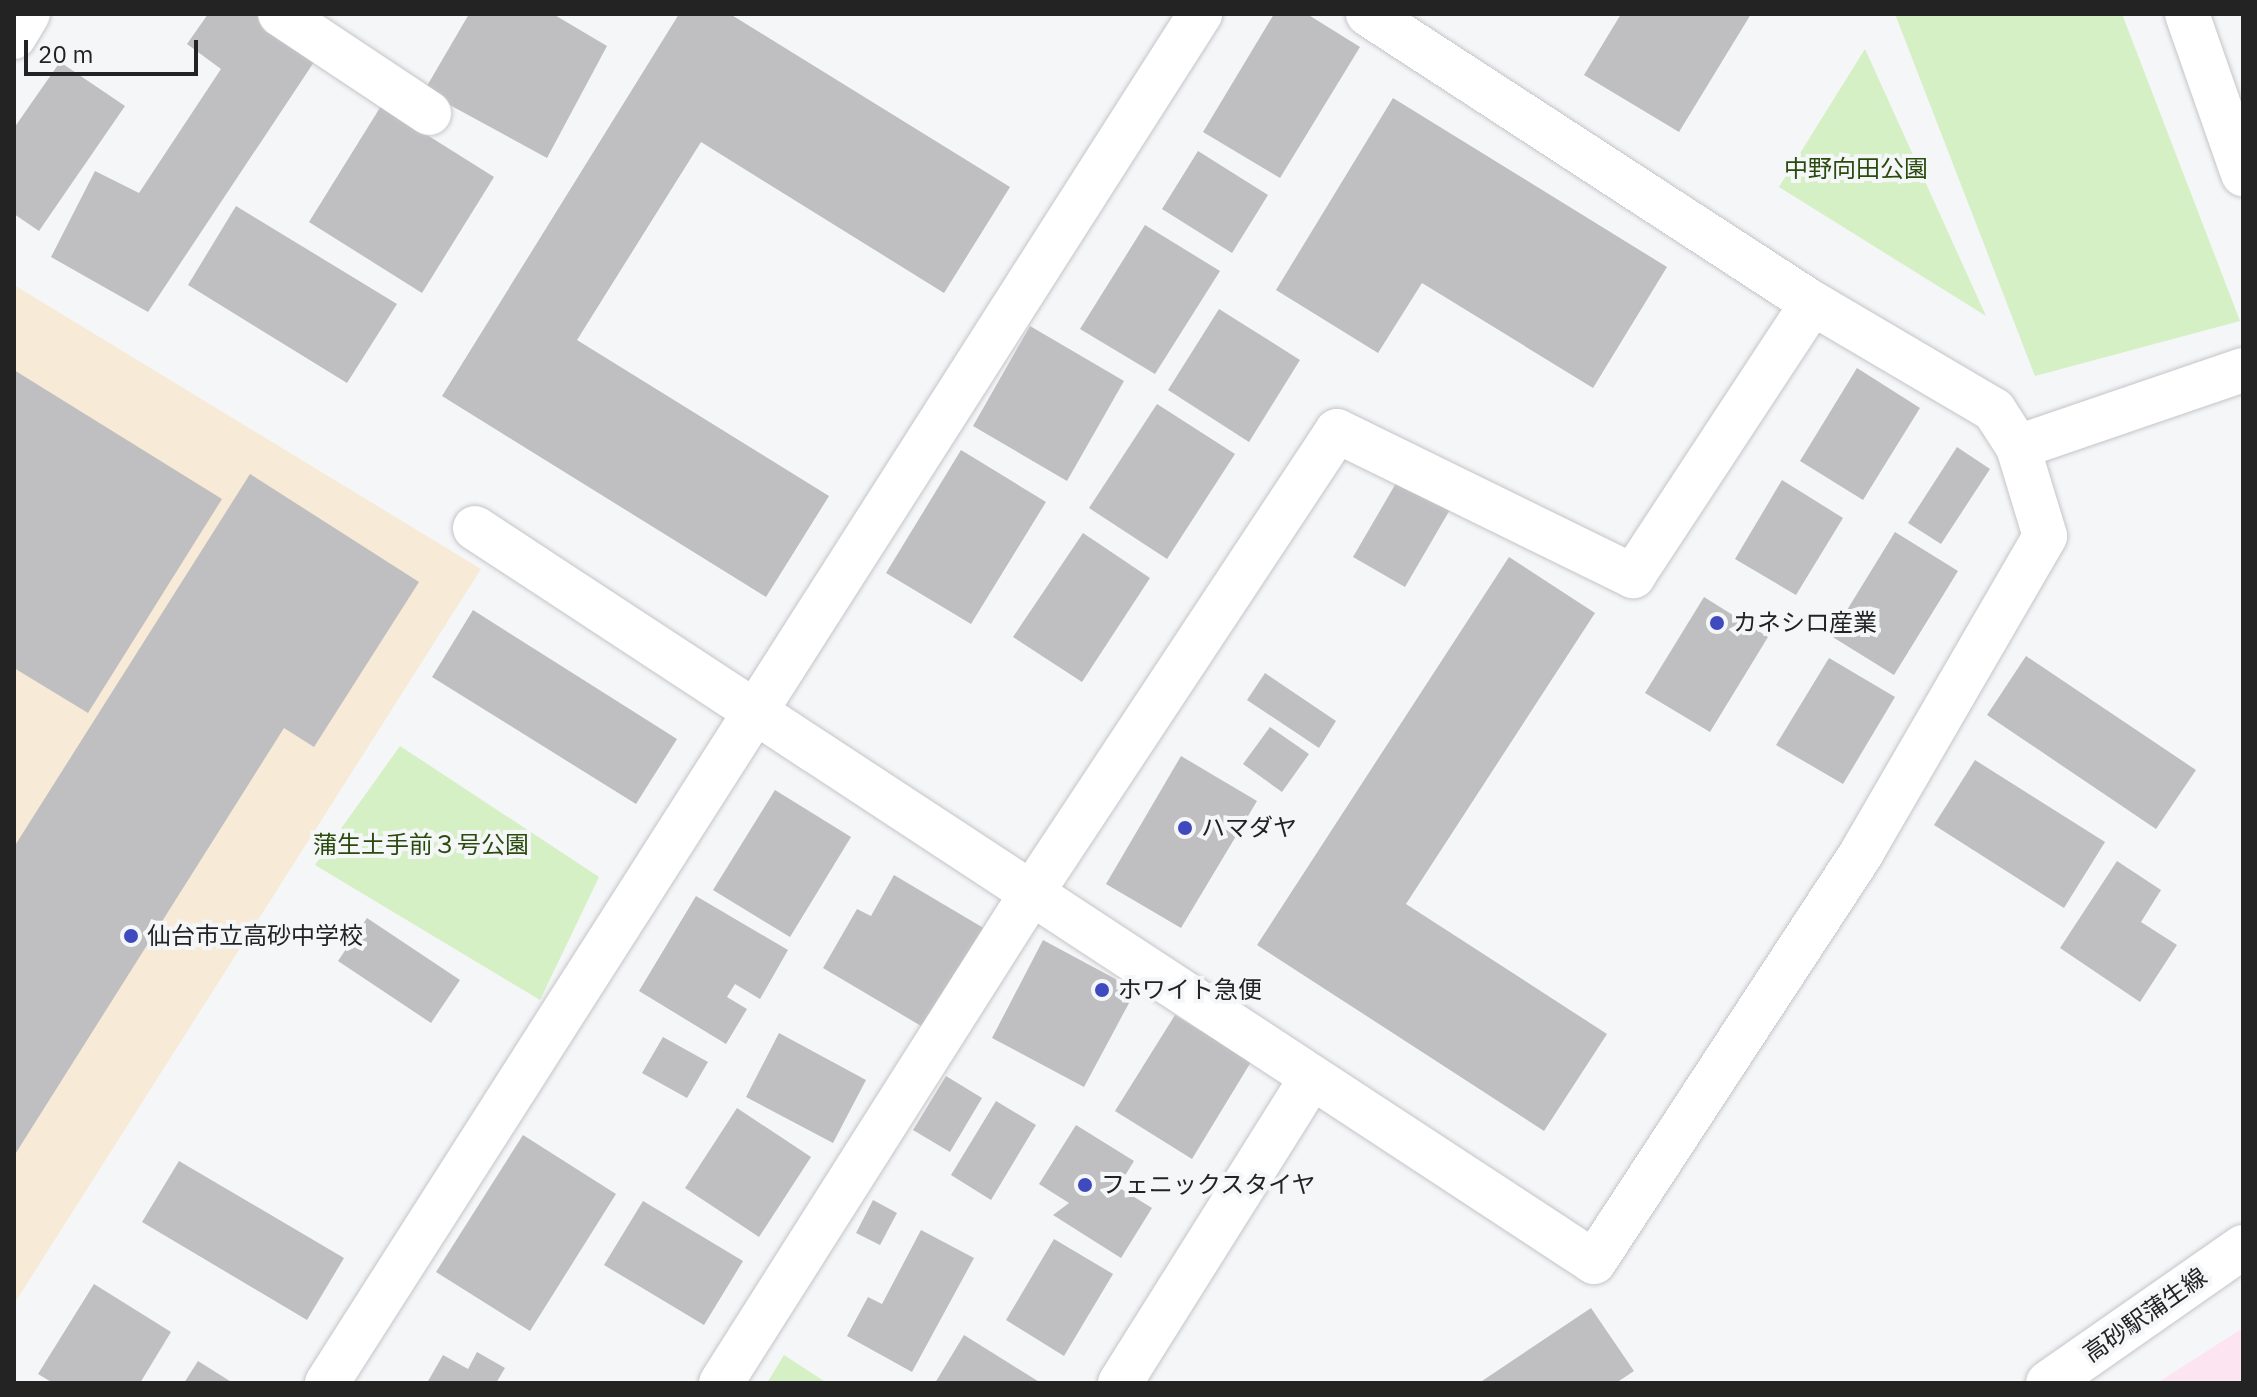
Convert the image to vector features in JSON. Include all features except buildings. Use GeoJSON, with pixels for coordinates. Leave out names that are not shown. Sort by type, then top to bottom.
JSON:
{"type":"FeatureCollection","features":[{"type":"Feature","properties":{"kind":"street"},"geometry":{"type":"LineString","coordinates":[[14,37],[28,14]]}},
{"type":"Feature","properties":{"kind":"street"},"geometry":{"type":"LineString","coordinates":[[280,14],[429,113]]}},
{"type":"Feature","properties":{"kind":"street"},"geometry":{"type":"LineString","coordinates":[[475,528],[1594,1262],[1862,852],[2045,536],[2018,447],[1994,410],[1812,303],[1368,14]]}},
{"type":"Feature","properties":{"kind":"street"},"geometry":{"type":"LineString","coordinates":[[2187,14],[2243,174]]}},
{"type":"Feature","properties":{"kind":"street"},"geometry":{"type":"LineString","coordinates":[[327,1383],[759,713],[1187,18]]}},
{"type":"Feature","properties":{"kind":"street"},"geometry":{"type":"LineString","coordinates":[[721,1383],[1031,894],[1337,431],[1633,576],[1812,303]]}},
{"type":"Feature","properties":{"kind":"street"},"geometry":{"type":"LineString","coordinates":[[2018,447],[2243,370]]}},
{"type":"Feature","properties":{"kind":"street"},"geometry":{"type":"LineString","coordinates":[[1120,1383],[1311,1079]]}},
{"type":"Feature","properties":{"kind":"street","name":"高砂駅蒲生線"},"geometry":{"type":"LineString","coordinates":[[2048,1383],[2243,1247]]}},
{"type":"Feature","properties":{"kind":"shaded area","name":"仙台市立高砂中学校"},"geometry":{"type":"Polygon","coordinates":[[[14,285],[481,569],[14,1304],[14,285]]]}},
{"type":"Feature","properties":{"kind":"shaded area"},"geometry":{"type":"Polygon","coordinates":[[[2243,1328],[2243,1383],[2157,1383],[2243,1328]]]}},
{"type":"Feature","properties":{"kind":"green space"},"geometry":{"type":"Polygon","coordinates":[[[1895,14],[2122,14],[2240,321],[2035,376],[1895,14]]]}},
{"type":"Feature","properties":{"kind":"green space","name":"中野向田公園"},"geometry":{"type":"Polygon","coordinates":[[[1865,49],[1986,316],[1779,187],[1865,49]]]}},
{"type":"Feature","properties":{"kind":"green space","name":"蒲生土手前３号公園"},"geometry":{"type":"Polygon","coordinates":[[[400,746],[599,877],[540,1000],[315,865],[400,746]]]}},
{"type":"Feature","properties":{"kind":"green space"},"geometry":{"type":"Polygon","coordinates":[[[784,1355],[827,1383],[767,1383],[784,1355]]]}},
{"type":"Feature","properties":{"kind":"place","name":"カネシロ産業"},"geometry":{"type":"Point","coordinates":[1717,623]}},
{"type":"Feature","properties":{"kind":"place","name":"ハマダヤ"},"geometry":{"type":"Point","coordinates":[1185,828]}},
{"type":"Feature","properties":{"kind":"place","name":"仙台市立高砂中学校"},"geometry":{"type":"Point","coordinates":[131,936]}},
{"type":"Feature","properties":{"kind":"place","name":"ホワイト急便"},"geometry":{"type":"Point","coordinates":[1102,990]}},
{"type":"Feature","properties":{"kind":"place","name":"フェニックスタイヤ"},"geometry":{"type":"Point","coordinates":[1085,1185]}}]}
